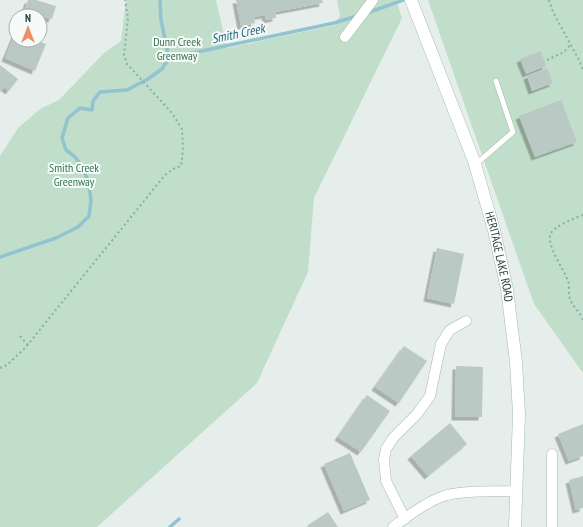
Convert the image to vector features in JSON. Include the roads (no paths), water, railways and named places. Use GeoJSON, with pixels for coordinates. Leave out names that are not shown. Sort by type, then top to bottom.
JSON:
{"type":"FeatureCollection","features":[{"type":"Feature","properties":{"kind":"main road","name":"HERITAGE LAKE ROAD"},"geometry":{"type":"LineString","coordinates":[[411,0],[475,165],[494,230],[507,289],[515,355],[519,414],[515,527]]}},
{"type":"Feature","properties":{"kind":"street"},"geometry":{"type":"LineString","coordinates":[[345,37],[373,0]]}},
{"type":"Feature","properties":{"kind":"street"},"geometry":{"type":"LineString","coordinates":[[405,519],[386,481],[384,460],[386,449],[393,438],[417,414],[430,396],[441,344],[450,330],[466,321]]}},
{"type":"Feature","properties":{"kind":"street"},"geometry":{"type":"LineString","coordinates":[[552,454],[552,527]]}},
{"type":"Feature","properties":{"kind":"street"},"geometry":{"type":"LineString","coordinates":[[394,527],[427,505],[446,496],[472,492],[516,491]]}},
{"type":"Feature","properties":{"kind":"lane"},"geometry":{"type":"LineString","coordinates":[[475,165],[513,132],[496,81]]}},
{"type":"Feature","properties":{"kind":"waterway"},"geometry":{"type":"LineString","coordinates":[[160,0],[161,20],[169,58]]}},
{"type":"Feature","properties":{"kind":"waterway","name":"Smith Creek"},"geometry":{"type":"LineString","coordinates":[[367,13],[403,0]]}},
{"type":"Feature","properties":{"kind":"waterway","name":"Smith Creek"},"geometry":{"type":"LineString","coordinates":[[0,257],[56,238],[78,227],[89,216],[91,201],[89,185],[83,167],[74,156],[66,150],[62,138],[68,118],[80,108],[92,110],[93,101],[100,92],[127,90],[148,79],[162,69],[169,58],[334,23],[357,16]]}},
{"type":"Feature","properties":{"kind":"waterway"},"geometry":{"type":"LineString","coordinates":[[170,527],[179,519]]}},
{"type":"Feature","properties":{"kind":"park label","name":"Dunn Creek Greenway"},"geometry":{"type":"Point","coordinates":[177,49]}},
{"type":"Feature","properties":{"kind":"park label","name":"Smith Creek Greenway"},"geometry":{"type":"Point","coordinates":[74,175]}}]}
